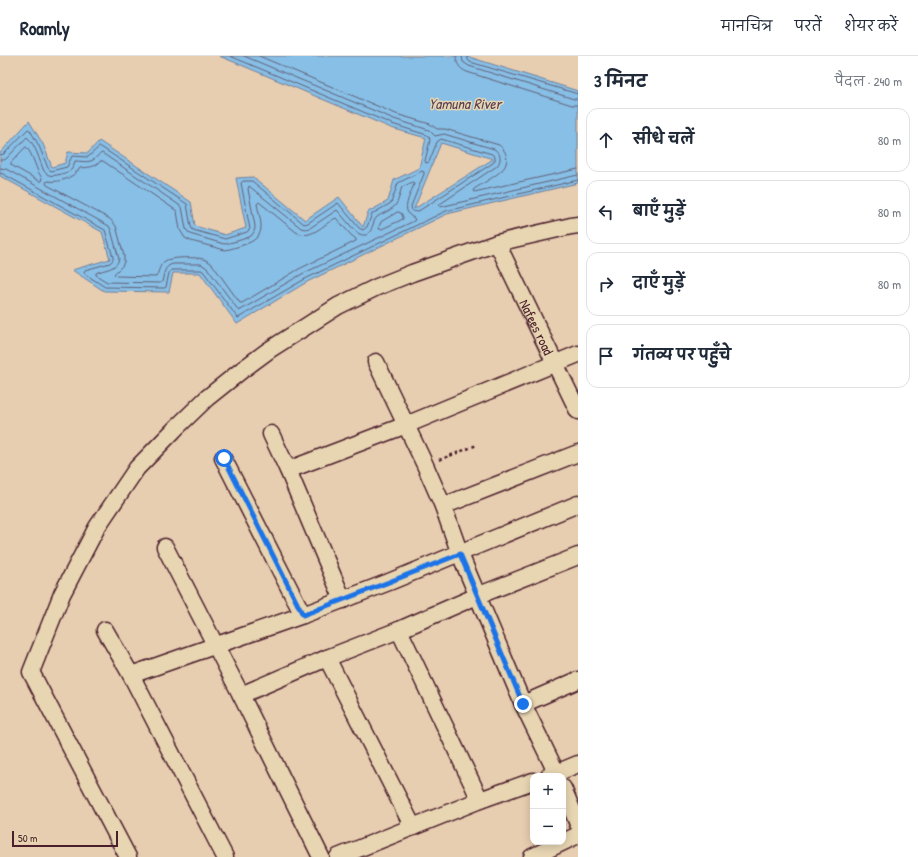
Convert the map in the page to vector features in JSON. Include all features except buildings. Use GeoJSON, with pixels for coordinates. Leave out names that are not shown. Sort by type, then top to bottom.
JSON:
{"type":"FeatureCollection","features":[{"type":"Feature","properties":{"kind":"street"},"geometry":{"type":"LineString","coordinates":[[128,857],[31,672],[62,594],[97,527],[137,468],[207,398],[269,350],[338,306],[377,287],[412,273],[497,243],[578,225]]}},
{"type":"Feature","properties":{"kind":"street","name":"Nafees road"},"geometry":{"type":"LineString","coordinates":[[497,243],[578,411]]}},
{"type":"Feature","properties":{"kind":"street"},"geometry":{"type":"LineString","coordinates":[[288,470],[578,354]]}},
{"type":"Feature","properties":{"kind":"street"},"geometry":{"type":"LineString","coordinates":[[376,362],[426,466],[477,596],[553,773]]}},
{"type":"Feature","properties":{"kind":"street"},"geometry":{"type":"LineString","coordinates":[[271,434],[288,470],[343,600]]}},
{"type":"Feature","properties":{"kind":"street"},"geometry":{"type":"LineString","coordinates":[[442,506],[578,453]]}},
{"type":"Feature","properties":{"kind":"street"},"geometry":{"type":"LineString","coordinates":[[224,458],[303,615]]}},
{"type":"Feature","properties":{"kind":"street"},"geometry":{"type":"LineString","coordinates":[[131,675],[343,600],[460,554],[578,504]]}},
{"type":"Feature","properties":{"kind":"street"},"geometry":{"type":"LineString","coordinates":[[165,547],[216,645],[320,857]]}},
{"type":"Feature","properties":{"kind":"street"},"geometry":{"type":"LineString","coordinates":[[241,695],[477,596],[578,556]]}},
{"type":"Feature","properties":{"kind":"street"},"geometry":{"type":"LineString","coordinates":[[104,630],[131,675],[225,857]]}},
{"type":"Feature","properties":{"kind":"street"},"geometry":{"type":"LineString","coordinates":[[399,630],[480,800]]}},
{"type":"Feature","properties":{"kind":"street"},"geometry":{"type":"LineString","coordinates":[[327,658],[414,827]]}},
{"type":"Feature","properties":{"kind":"street"},"geometry":{"type":"LineString","coordinates":[[523,704],[578,680]]}},
{"type":"Feature","properties":{"kind":"street"},"geometry":{"type":"LineString","coordinates":[[558,773],[578,764]]}},
{"type":"Feature","properties":{"kind":"street"},"geometry":{"type":"LineString","coordinates":[[338,857],[480,800],[530,783]]}},
{"type":"Feature","properties":{"kind":"street"},"geometry":{"type":"LineString","coordinates":[[566,795],[578,824]]}},
{"type":"Feature","properties":{"kind":"street"},"geometry":{"type":"LineString","coordinates":[[532,857],[578,836]]}},
{"type":"Feature","properties":{"kind":"path"},"geometry":{"type":"LineString","coordinates":[[426,466],[477,445]]}},
{"type":"Feature","properties":{"kind":"water","name":"Yamuna River"},"geometry":{"type":"Polygon","coordinates":[[[219,56],[466,56],[578,91],[578,183],[447,214],[307,282],[237,324],[200,273],[173,273],[169,292],[104,291],[72,270],[110,259],[102,232],[0,176],[0,153],[29,121],[43,144],[52,167],[65,163],[68,152],[88,153],[99,141],[191,202],[195,226],[225,235],[246,228],[236,178],[253,177],[305,220],[339,197],[363,227],[368,212],[388,201],[394,180],[419,168],[426,138],[391,128],[219,56]],[[441,143],[414,209],[493,159],[441,143]]]}},
{"type":"Feature","properties":{"kind":"route"},"geometry":{"type":"LineString","coordinates":[[224,458],[303,615],[460,554],[523,704]]}}]}
